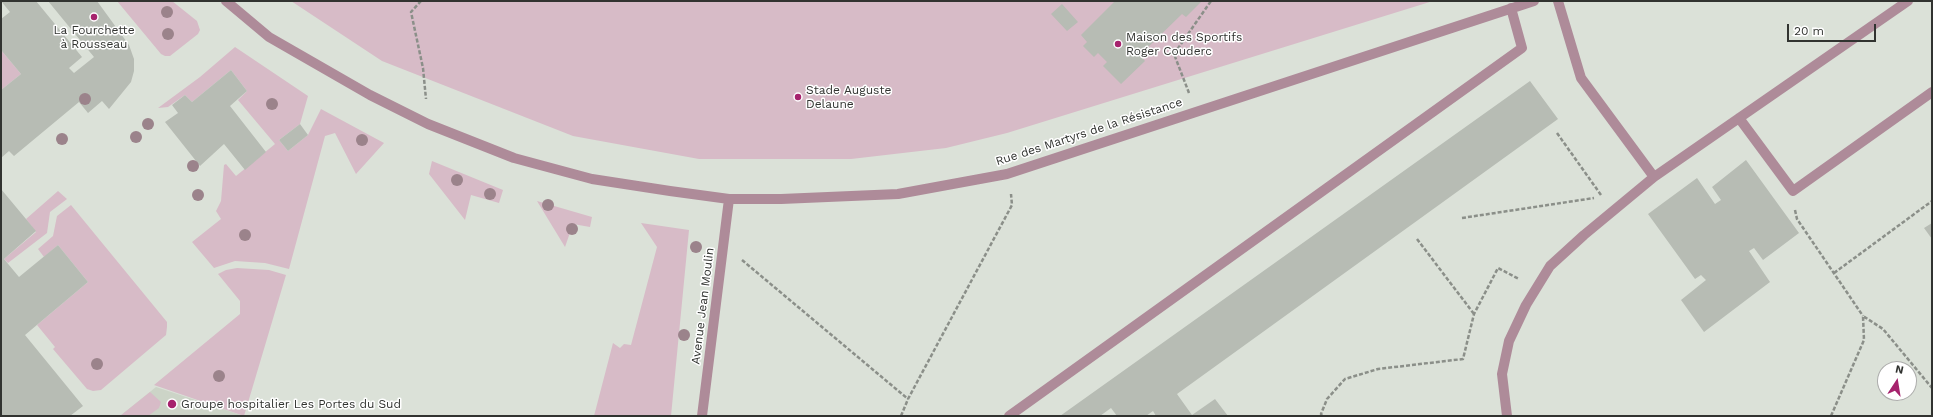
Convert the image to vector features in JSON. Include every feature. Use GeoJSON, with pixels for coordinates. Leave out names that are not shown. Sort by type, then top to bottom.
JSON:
{"type":"FeatureCollection","features":[{"type":"Feature","properties":{"kind":"street","name":"Rue des Martyrs de la Résistance"},"geometry":{"type":"LineString","coordinates":[[226,1],[270,37],[370,95],[428,124],[514,158],[592,179],[729,199],[782,199],[898,194],[1007,174],[1534,1]]}},
{"type":"Feature","properties":{"kind":"street"},"geometry":{"type":"LineString","coordinates":[[1558,1],[1581,78],[1654,177]]}},
{"type":"Feature","properties":{"kind":"street"},"geometry":{"type":"LineString","coordinates":[[1507,416],[1502,374],[1509,341],[1550,266],[1584,235],[1654,177],[1908,1]]}},
{"type":"Feature","properties":{"kind":"street"},"geometry":{"type":"LineString","coordinates":[[1009,416],[1522,48],[1511,8]]}},
{"type":"Feature","properties":{"kind":"street"},"geometry":{"type":"LineString","coordinates":[[1739,118],[1793,191],[1932,92]]}},
{"type":"Feature","properties":{"kind":"street","name":"Avenue Jean Moulin"},"geometry":{"type":"LineString","coordinates":[[702,416],[729,199]]}},
{"type":"Feature","properties":{"kind":"path"},"geometry":{"type":"LineString","coordinates":[[420,1],[411,12],[423,68],[428,124]]}},
{"type":"Feature","properties":{"kind":"path"},"geometry":{"type":"LineString","coordinates":[[1186,83],[1174,54],[1210,1]]}},
{"type":"Feature","properties":{"kind":"path"},"geometry":{"type":"LineString","coordinates":[[1462,218],[1603,197],[1556,133]]}},
{"type":"Feature","properties":{"kind":"path"},"geometry":{"type":"LineString","coordinates":[[901,416],[908,399],[1012,205],[1007,174]]}},
{"type":"Feature","properties":{"kind":"path"},"geometry":{"type":"LineString","coordinates":[[1793,191],[1797,219],[1863,316],[1883,329],[1932,388]]}},
{"type":"Feature","properties":{"kind":"path"},"geometry":{"type":"LineString","coordinates":[[1834,273],[1932,202]]}},
{"type":"Feature","properties":{"kind":"path"},"geometry":{"type":"LineString","coordinates":[[1417,239],[1474,314]]}},
{"type":"Feature","properties":{"kind":"path"},"geometry":{"type":"LineString","coordinates":[[724,245],[908,399]]}},
{"type":"Feature","properties":{"kind":"path"},"geometry":{"type":"LineString","coordinates":[[1322,416],[1321,414],[1327,399],[1345,379],[1378,369],[1463,359],[1474,314],[1498,268],[1537,288]]}},
{"type":"Feature","properties":{"kind":"path"},"geometry":{"type":"LineString","coordinates":[[1831,416],[1864,340],[1863,316]]}},
{"type":"Feature","properties":{"kind":"shaded area"},"geometry":{"type":"Polygon","coordinates":[[[117,1],[172,1],[197,21],[200,30],[198,34],[170,56],[165,56],[161,54],[117,1]]]}},
{"type":"Feature","properties":{"kind":"shaded area","name":"Stade Auguste Delaune"},"geometry":{"type":"Polygon","coordinates":[[[291,1],[1433,1],[1007,133],[946,148],[851,159],[699,159],[573,136],[382,61],[291,1]]]}},
{"type":"Feature","properties":{"kind":"shaded area"},"geometry":{"type":"Polygon","coordinates":[[[235,47],[308,96],[300,124],[279,140],[288,151],[308,135],[321,109],[384,143],[356,174],[335,133],[325,136],[289,269],[265,263],[235,261],[214,268],[192,242],[221,219],[216,211],[221,201],[224,165],[226,164],[236,176],[275,144],[238,100],[247,91],[231,70],[192,102],[185,95],[168,107],[158,108],[200,77],[235,47]]]}},
{"type":"Feature","properties":{"kind":"shaded area"},"geometry":{"type":"Polygon","coordinates":[[[1,50],[21,74],[1,90],[1,50]]]}},
{"type":"Feature","properties":{"kind":"shaded area"},"geometry":{"type":"Polygon","coordinates":[[[432,161],[503,190],[499,203],[471,195],[465,220],[429,174],[432,161]]]}},
{"type":"Feature","properties":{"kind":"shaded area"},"geometry":{"type":"Polygon","coordinates":[[[58,191],[67,199],[50,212],[47,233],[8,263],[4,259],[36,232],[26,219],[58,191]]]}},
{"type":"Feature","properties":{"kind":"shaded area"},"geometry":{"type":"Polygon","coordinates":[[[537,201],[592,217],[590,227],[573,224],[565,247],[537,201]]]}},
{"type":"Feature","properties":{"kind":"shaded area"},"geometry":{"type":"Polygon","coordinates":[[[71,205],[167,322],[166,335],[101,390],[93,391],[87,389],[53,349],[55,347],[37,325],[88,282],[58,245],[44,257],[38,249],[53,236],[57,216],[71,205]]]}},
{"type":"Feature","properties":{"kind":"shaded area"},"geometry":{"type":"Polygon","coordinates":[[[641,223],[689,230],[671,416],[594,416],[613,343],[620,348],[624,344],[631,345],[657,247],[641,223]]]}},
{"type":"Feature","properties":{"kind":"shaded area"},"geometry":{"type":"Polygon","coordinates":[[[237,268],[269,270],[286,275],[244,416],[154,385],[240,314],[240,301],[218,274],[226,270],[237,268]]]}},
{"type":"Feature","properties":{"kind":"shaded area","name":"Groupe hospitalier Les Portes du Sud"},"geometry":{"type":"Polygon","coordinates":[[[156,387],[244,416],[120,416],[156,387]]]}},
{"type":"Feature","properties":{"kind":"shaded area"},"geometry":{"type":"Polygon","coordinates":[[[150,392],[161,402],[159,408],[148,416],[120,416],[150,392]]]}},
{"type":"Feature","properties":{"kind":"building"},"geometry":{"type":"Polygon","coordinates":[[[1,1],[36,1],[82,57],[69,68],[74,73],[94,57],[48,1],[97,1],[129,45],[134,59],[134,71],[131,82],[109,109],[102,101],[88,113],[79,102],[14,156],[9,151],[1,158],[1,90],[21,74],[1,50],[1,19],[10,12],[1,1]]]}},
{"type":"Feature","properties":{"kind":"building","name":"Maison des Sportifs Roger Couderc"},"geometry":{"type":"Polygon","coordinates":[[[1115,1],[1202,1],[1186,17],[1182,14],[1140,55],[1145,61],[1121,84],[1103,66],[1107,62],[1098,53],[1094,57],[1083,46],[1087,42],[1081,35],[1115,1]]]}},
{"type":"Feature","properties":{"kind":"building"},"geometry":{"type":"Polygon","coordinates":[[[1062,4],[1078,22],[1067,31],[1051,14],[1062,4]]]}},
{"type":"Feature","properties":{"kind":"building"},"geometry":{"type":"Polygon","coordinates":[[[231,70],[247,91],[230,106],[266,152],[245,170],[224,144],[200,166],[165,122],[178,113],[172,105],[185,95],[192,102],[231,70]]]}},
{"type":"Feature","properties":{"kind":"building"},"geometry":{"type":"Polygon","coordinates":[[[1530,81],[1558,119],[1177,394],[1192,415],[1215,399],[1228,416],[1156,416],[1153,411],[1146,416],[1117,416],[1111,408],[1100,416],[1060,416],[1530,81]]]}},
{"type":"Feature","properties":{"kind":"building"},"geometry":{"type":"Polygon","coordinates":[[[300,124],[308,135],[288,151],[279,140],[300,124]]]}},
{"type":"Feature","properties":{"kind":"building"},"geometry":{"type":"Polygon","coordinates":[[[1746,160],[1799,233],[1763,260],[1754,248],[1749,251],[1770,282],[1704,332],[1681,300],[1706,280],[1701,275],[1695,279],[1648,214],[1697,178],[1715,204],[1721,200],[1712,187],[1746,160]]]}},
{"type":"Feature","properties":{"kind":"building"},"geometry":{"type":"Polygon","coordinates":[[[1,189],[36,231],[4,259],[19,277],[58,245],[88,282],[25,335],[83,406],[70,416],[1,416],[1,189]]]}},
{"type":"Feature","properties":{"kind":"building"},"geometry":{"type":"Polygon","coordinates":[[[1932,223],[1932,239],[1924,228],[1932,223]]]}},
{"type":"Feature","properties":{"kind":"place","name":"La Fourchette à Rousseau"},"geometry":{"type":"Point","coordinates":[94,17]}},
{"type":"Feature","properties":{"kind":"place","name":"Maison des Sportifs Roger Couderc"},"geometry":{"type":"Point","coordinates":[1118,44]}},
{"type":"Feature","properties":{"kind":"place","name":"Stade Auguste Delaune"},"geometry":{"type":"Point","coordinates":[798,97]}},
{"type":"Feature","properties":{"kind":"place","name":"Groupe hospitalier Les Portes du Sud"},"geometry":{"type":"Point","coordinates":[172,404]}}]}
